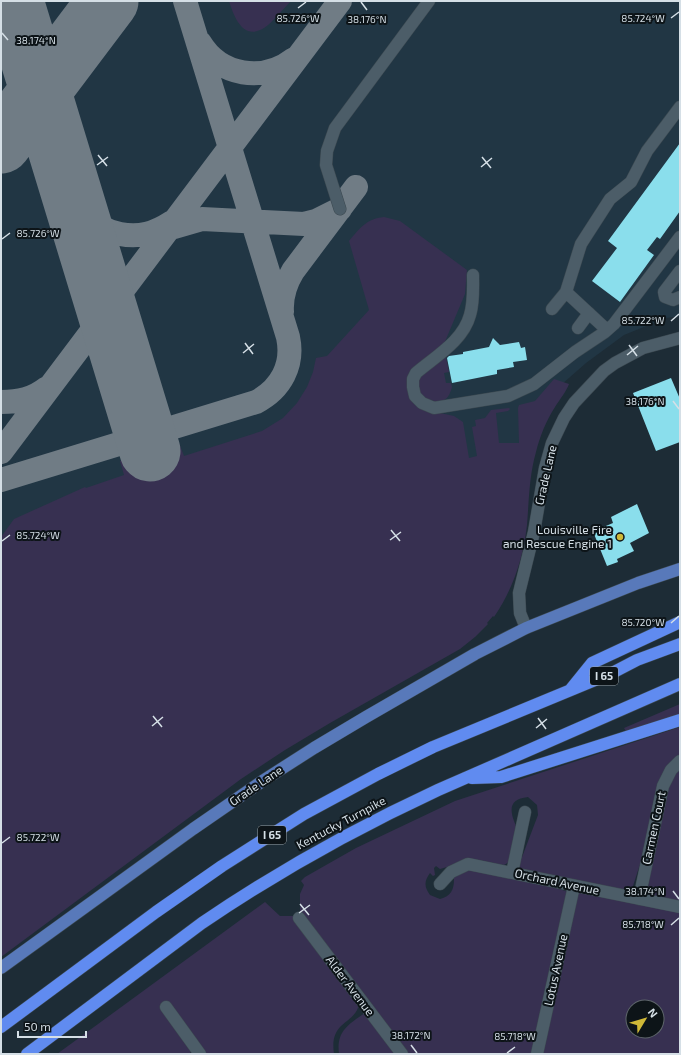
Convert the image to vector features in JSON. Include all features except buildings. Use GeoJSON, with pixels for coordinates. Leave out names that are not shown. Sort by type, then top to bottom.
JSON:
{"type":"FeatureCollection","features":[{"type":"Feature","properties":{"kind":"highway"},"geometry":{"type":"LineString","coordinates":[[570,690],[592,663],[680,622]]}},
{"type":"Feature","properties":{"kind":"highway","name":"I 65"},"geometry":{"type":"LineString","coordinates":[[1,1026],[180,895],[222,866],[304,814],[378,774],[426,751],[637,660],[680,644]]}},
{"type":"Feature","properties":{"kind":"highway","name":"Kentucky Turnpike"},"geometry":{"type":"LineString","coordinates":[[27,1054],[222,909],[309,856],[399,808],[502,761],[680,684]]}},
{"type":"Feature","properties":{"kind":"highway"},"geometry":{"type":"LineString","coordinates":[[467,778],[501,777],[680,720]]}},
{"type":"Feature","properties":{"kind":"main road","name":"Grade Lane"},"geometry":{"type":"LineString","coordinates":[[1,968],[193,829],[270,776],[314,748],[475,654],[526,628],[630,586],[680,569]]}},
{"type":"Feature","properties":{"kind":"street"},"geometry":{"type":"LineString","coordinates":[[340,209],[326,165],[327,151],[334,128],[429,1]]}},
{"type":"Feature","properties":{"kind":"street"},"geometry":{"type":"LineString","coordinates":[[552,309],[566,292],[581,244],[610,199],[631,182],[647,151],[680,107]]}},
{"type":"Feature","properties":{"kind":"street"},"geometry":{"type":"LineString","coordinates":[[473,275],[473,301],[470,316],[463,330],[453,343],[416,373],[414,379],[413,387],[415,396],[422,403],[434,408],[508,396],[534,384],[614,324],[680,238]]}},
{"type":"Feature","properties":{"kind":"street"},"geometry":{"type":"LineString","coordinates":[[680,272],[664,292],[665,297],[673,300],[680,297]]}},
{"type":"Feature","properties":{"kind":"street"},"geometry":{"type":"LineString","coordinates":[[566,292],[607,330]]}},
{"type":"Feature","properties":{"kind":"street"},"geometry":{"type":"LineString","coordinates":[[578,328],[589,313]]}},
{"type":"Feature","properties":{"kind":"street","name":"Grade Lane"},"geometry":{"type":"LineString","coordinates":[[526,628],[520,613],[519,593],[534,532],[545,468],[552,443],[564,418],[574,402],[604,371],[615,363],[643,348],[680,338]]}},
{"type":"Feature","properties":{"kind":"street","name":"Carmen Court"},"geometry":{"type":"LineString","coordinates":[[639,899],[663,786],[671,770],[680,761]]}},
{"type":"Feature","properties":{"kind":"street"},"geometry":{"type":"LineString","coordinates":[[512,873],[525,812]]}},
{"type":"Feature","properties":{"kind":"street","name":"Orchard Avenue"},"geometry":{"type":"LineString","coordinates":[[440,884],[451,872],[468,864],[680,907]]}},
{"type":"Feature","properties":{"kind":"street","name":"Lotus Avenue"},"geometry":{"type":"LineString","coordinates":[[537,1054],[574,886]]}},
{"type":"Feature","properties":{"kind":"street","name":"Alder Avenue"},"geometry":{"type":"LineString","coordinates":[[299,918],[402,1054]]}},
{"type":"Feature","properties":{"kind":"street"},"geometry":{"type":"LineString","coordinates":[[166,1007],[199,1054]]}},
{"type":"Feature","properties":{"kind":"shaded area"},"geometry":{"type":"Polygon","coordinates":[[[1,1],[680,1],[680,316],[666,318],[624,335],[586,363],[553,392],[374,686],[179,819],[1,951],[1,1]]]}},
{"type":"Feature","properties":{"kind":"shaded area"},"geometry":{"type":"Polygon","coordinates":[[[229,1],[291,1],[267,26],[257,31],[250,32],[240,25],[229,1]]]}},
{"type":"Feature","properties":{"kind":"shaded area"},"geometry":{"type":"Polygon","coordinates":[[[384,217],[400,221],[467,270],[465,294],[444,344],[409,385],[440,413],[454,416],[463,422],[469,458],[477,456],[472,427],[476,426],[475,420],[485,418],[491,410],[509,408],[510,409],[508,411],[496,413],[499,443],[519,443],[519,405],[535,401],[554,379],[569,384],[549,418],[538,446],[531,479],[523,550],[507,596],[494,617],[493,616],[487,623],[488,624],[460,649],[330,723],[241,779],[1,957],[1,537],[14,519],[85,487],[86,488],[124,475],[120,461],[179,443],[184,456],[262,431],[283,418],[297,403],[307,387],[313,372],[316,358],[327,356],[369,310],[349,241],[360,228],[368,222],[384,217]]]}},
{"type":"Feature","properties":{"kind":"shaded area"},"geometry":{"type":"Polygon","coordinates":[[[446,357],[449,372],[444,373],[446,383],[451,383],[452,387],[447,398],[440,401],[435,401],[420,397],[417,383],[418,378],[434,364],[446,357]]]}},
{"type":"Feature","properties":{"kind":"shaded area"},"geometry":{"type":"Polygon","coordinates":[[[680,704],[680,714],[627,733],[624,728],[680,704]]]}},
{"type":"Feature","properties":{"kind":"shaded area"},"geometry":{"type":"Polygon","coordinates":[[[680,727],[680,756],[669,765],[662,774],[651,814],[643,855],[632,889],[629,891],[525,871],[520,868],[519,865],[538,815],[537,805],[528,797],[522,798],[513,804],[512,816],[516,831],[509,862],[504,865],[480,860],[471,860],[463,861],[440,869],[436,866],[434,868],[435,875],[433,876],[430,873],[426,881],[426,887],[430,895],[440,899],[447,896],[451,892],[454,883],[453,878],[468,869],[551,886],[568,892],[533,1054],[406,1054],[300,913],[300,894],[304,885],[301,881],[305,877],[356,848],[455,801],[680,727]]]}},
{"type":"Feature","properties":{"kind":"shaded area"},"geometry":{"type":"Polygon","coordinates":[[[680,765],[680,903],[649,895],[647,892],[664,796],[680,765]]]}},
{"type":"Feature","properties":{"kind":"shaded area"},"geometry":{"type":"Polygon","coordinates":[[[578,890],[680,911],[680,1054],[541,1054],[578,890]]]}},
{"type":"Feature","properties":{"kind":"shaded area"},"geometry":{"type":"Polygon","coordinates":[[[265,902],[280,916],[293,916],[359,1004],[357,1011],[343,1024],[335,1035],[333,1043],[334,1054],[206,1054],[191,1050],[190,1054],[57,1054],[265,902]]]}},
{"type":"Feature","properties":{"kind":"shaded area"},"geometry":{"type":"Polygon","coordinates":[[[365,1013],[397,1054],[339,1054],[340,1039],[345,1029],[365,1013]]]}},
{"type":"Feature","properties":{"kind":"taxiway"},"geometry":{"type":"LineString","coordinates":[[1,133],[68,50],[105,1]]}},
{"type":"Feature","properties":{"kind":"taxiway"},"geometry":{"type":"LineString","coordinates":[[1,480],[256,402],[265,397],[279,383],[284,375],[289,357],[288,337],[185,1]]}},
{"type":"Feature","properties":{"kind":"taxiway"},"geometry":{"type":"LineString","coordinates":[[1,452],[340,1]]}},
{"type":"Feature","properties":{"kind":"taxiway"},"geometry":{"type":"LineString","coordinates":[[200,43],[219,63],[230,69],[243,72],[256,73],[269,71],[282,67],[294,59]]}},
{"type":"Feature","properties":{"kind":"taxiway"},"geometry":{"type":"LineString","coordinates":[[53,126],[78,202],[90,219],[98,226],[108,231],[120,234],[141,235],[153,232],[172,222]]}},
{"type":"Feature","properties":{"kind":"taxiway"},"geometry":{"type":"LineString","coordinates":[[282,312],[284,291],[293,271],[356,187]]}},
{"type":"Feature","properties":{"kind":"taxiway"},"geometry":{"type":"LineString","coordinates":[[164,230],[202,219],[304,224],[316,221],[340,209]]}},
{"type":"Feature","properties":{"kind":"taxiway"},"geometry":{"type":"LineString","coordinates":[[1,402],[26,399],[42,392],[47,388]]}},
{"type":"Feature","properties":{"kind":"runway"},"geometry":{"type":"LineString","coordinates":[[13,1],[150,451]]}},
{"type":"Feature","properties":{"kind":"runway"},"geometry":{"type":"LineString","coordinates":[[1,143],[108,1]]}},
{"type":"Feature","properties":{"kind":"place","name":"Louisville Fire and Rescue Engine 1"},"geometry":{"type":"Point","coordinates":[620,537]}}]}
